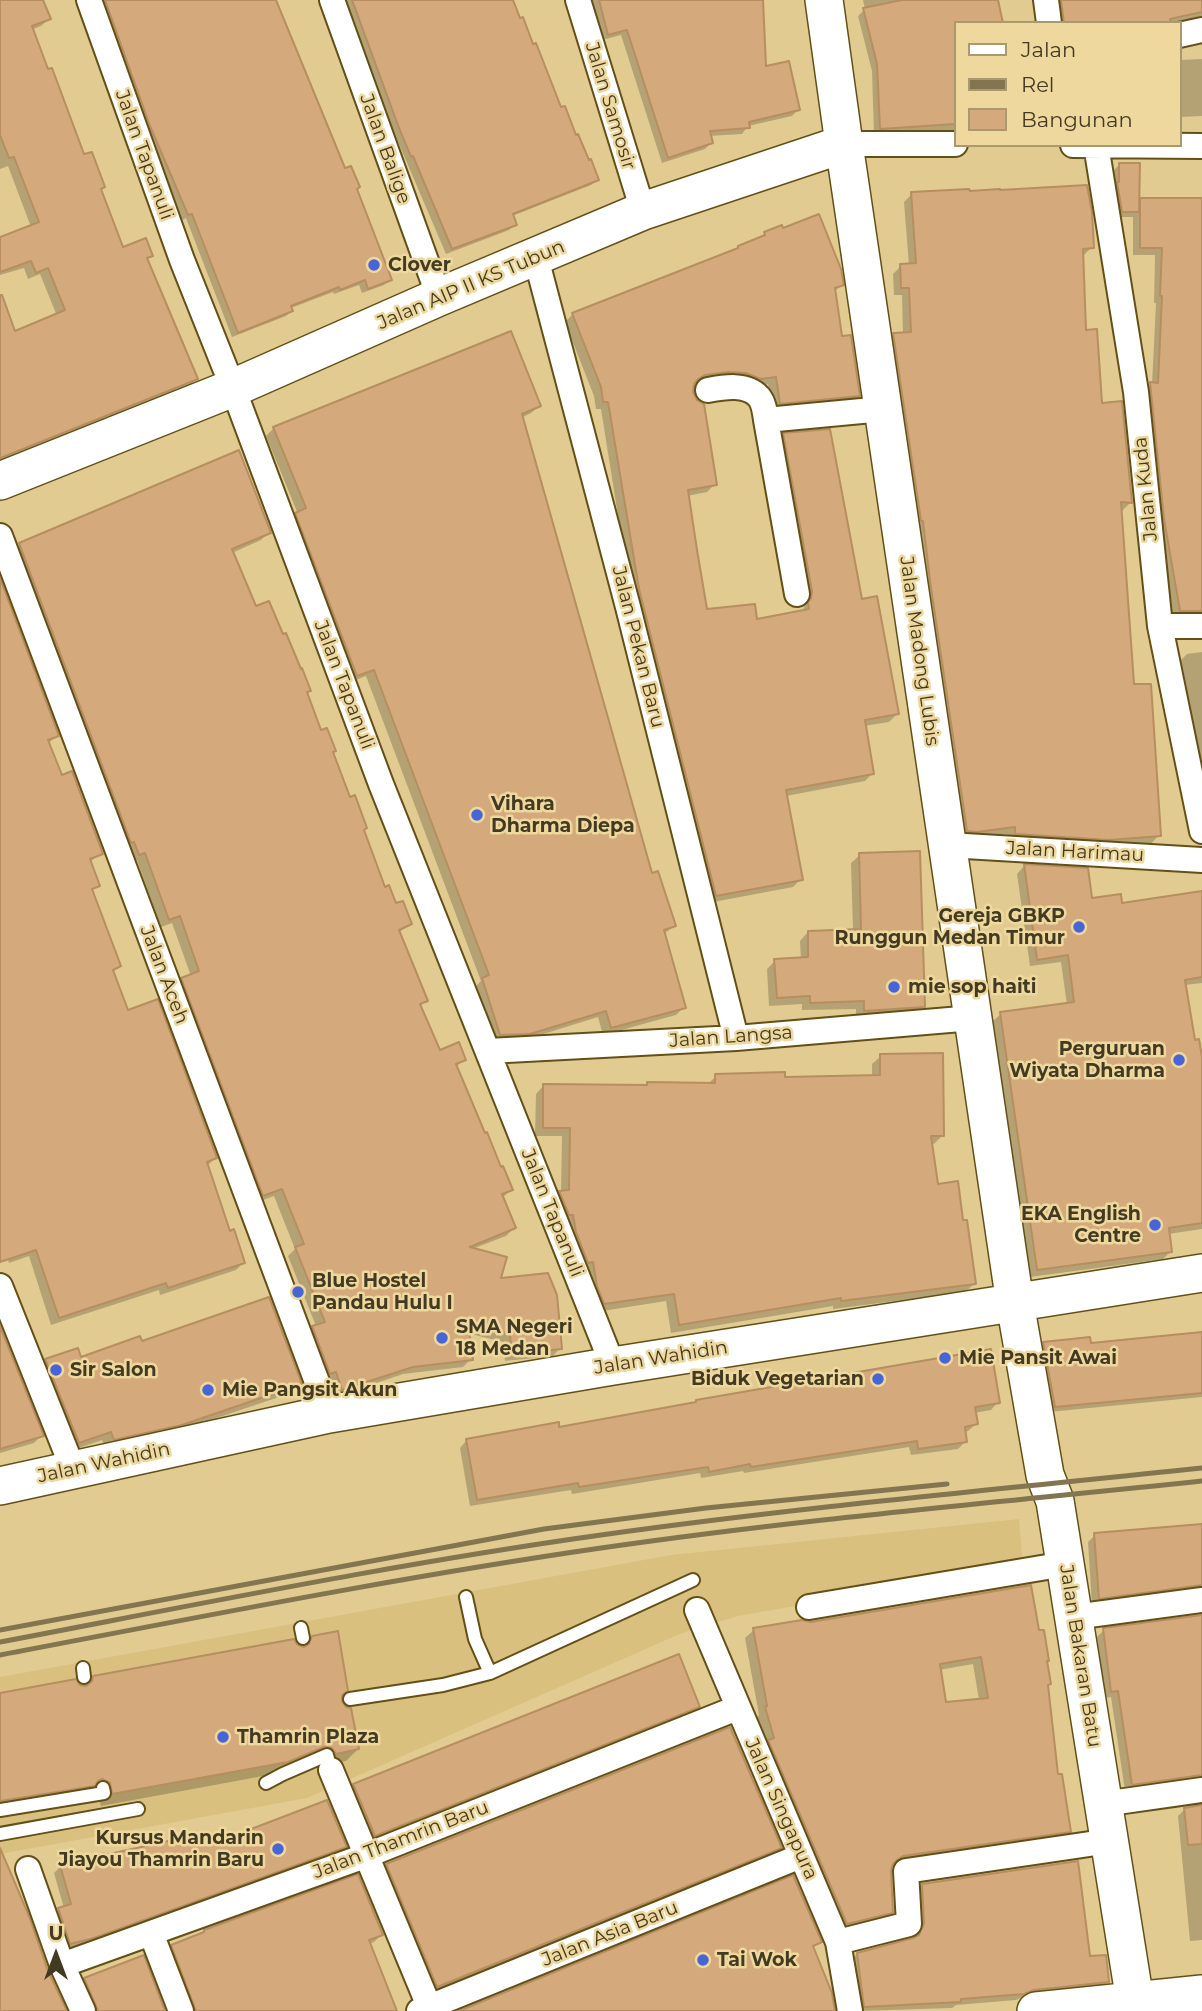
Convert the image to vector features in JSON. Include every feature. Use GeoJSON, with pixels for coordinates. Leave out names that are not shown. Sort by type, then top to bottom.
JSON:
{"type":"FeatureCollection","features":[{"type":"Feature","properties":{"kind":"street","name":"Jalan Tapanuli"},"geometry":{"type":"LineString","coordinates":[[89,0],[182,260],[233,388],[381,783],[613,1366]]}},
{"type":"Feature","properties":{"kind":"street","name":"Jalan Balige"},"geometry":{"type":"LineString","coordinates":[[332,0],[439,297]]}},
{"type":"Feature","properties":{"kind":"street","name":"Jalan Samosir"},"geometry":{"type":"LineString","coordinates":[[578,0],[643,211]]}},
{"type":"Feature","properties":{"kind":"street","name":"Jalan Madong Lubis"},"geometry":{"type":"LineString","coordinates":[[824,0],[1015,1303]]}},
{"type":"Feature","properties":{"kind":"street"},"geometry":{"type":"LineString","coordinates":[[1046,0],[1049,21]]}},
{"type":"Feature","properties":{"kind":"street"},"geometry":{"type":"LineString","coordinates":[[1181,35],[1202,30]]}},
{"type":"Feature","properties":{"kind":"street","name":"Jalan AIP II KS Tubun"},"geometry":{"type":"LineString","coordinates":[[0,481],[233,388],[643,211],[844,144],[954,145]]}},
{"type":"Feature","properties":{"kind":"street"},"geometry":{"type":"LineString","coordinates":[[1181,146],[1202,146]]}},
{"type":"Feature","properties":{"kind":"street","name":"Jalan Kuda"},"geometry":{"type":"LineString","coordinates":[[1096,147],[1136,392],[1160,626],[1202,831]]}},
{"type":"Feature","properties":{"kind":"street","name":"Jalan Pekan Baru"},"geometry":{"type":"LineString","coordinates":[[536,258],[628,607],[736,1038]]}},
{"type":"Feature","properties":{"kind":"street"},"geometry":{"type":"LineString","coordinates":[[708,390],[734,387],[759,397],[766,420],[797,594]]}},
{"type":"Feature","properties":{"kind":"street"},"geometry":{"type":"LineString","coordinates":[[766,420],[883,409]]}},
{"type":"Feature","properties":{"kind":"street","name":"Jalan Aceh"},"geometry":{"type":"LineString","coordinates":[[0,536],[329,1414]]}},
{"type":"Feature","properties":{"kind":"street"},"geometry":{"type":"LineString","coordinates":[[1160,626],[1202,626]]}},
{"type":"Feature","properties":{"kind":"street","name":"Jalan Harimau"},"geometry":{"type":"LineString","coordinates":[[948,845],[1202,860]]}},
{"type":"Feature","properties":{"kind":"street","name":"Jalan Langsa"},"geometry":{"type":"LineString","coordinates":[[488,1051],[736,1038],[973,1018]]}},
{"type":"Feature","properties":{"kind":"street","name":"Jalan Wahidin"},"geometry":{"type":"LineString","coordinates":[[0,1486],[329,1414],[613,1366],[1202,1273]]}},
{"type":"Feature","properties":{"kind":"street"},"geometry":{"type":"LineString","coordinates":[[0,1286],[74,1469]]}},
{"type":"Feature","properties":{"kind":"street","name":"Jalan Bakaran Batu"},"geometry":{"type":"LineString","coordinates":[[1015,1303],[1045,1475],[1055,1501],[1136,2006]]}},
{"type":"Feature","properties":{"kind":"street"},"geometry":{"type":"LineString","coordinates":[[809,1607],[1065,1564]]}},
{"type":"Feature","properties":{"kind":"street"},"geometry":{"type":"LineString","coordinates":[[1074,1617],[1202,1600]]}},
{"type":"Feature","properties":{"kind":"street","name":"Jalan Singapura"},"geometry":{"type":"LineString","coordinates":[[697,1611],[838,1942],[850,2011]]}},
{"type":"Feature","properties":{"kind":"street","name":"Jalan Thamrin Baru"},"geometry":{"type":"LineString","coordinates":[[62,1965],[365,1856],[737,1708]]}},
{"type":"Feature","properties":{"kind":"street"},"geometry":{"type":"LineString","coordinates":[[329,1763],[426,2010]]}},
{"type":"Feature","properties":{"kind":"street"},"geometry":{"type":"LineString","coordinates":[[1103,1804],[1202,1790]]}},
{"type":"Feature","properties":{"kind":"street"},"geometry":{"type":"LineString","coordinates":[[838,1942],[909,1924],[906,1871],[1110,1841]]}},
{"type":"Feature","properties":{"kind":"street","name":"Jalan Asia Baru"},"geometry":{"type":"LineString","coordinates":[[426,2010],[801,1856]]}},
{"type":"Feature","properties":{"kind":"street"},"geometry":{"type":"LineString","coordinates":[[28,1869],[62,1965],[83,2011]]}},
{"type":"Feature","properties":{"kind":"street"},"geometry":{"type":"LineString","coordinates":[[151,1933],[181,2011]]}},
{"type":"Feature","properties":{"kind":"street"},"geometry":{"type":"LineString","coordinates":[[1036,2011],[1136,2006],[1202,1994]]}},
{"type":"Feature","properties":{"kind":"lane"},"geometry":{"type":"LineString","coordinates":[[350,1699],[443,1685],[490,1673],[693,1580]]}},
{"type":"Feature","properties":{"kind":"lane"},"geometry":{"type":"LineString","coordinates":[[466,1597],[475,1639],[490,1673]]}},
{"type":"Feature","properties":{"kind":"lane"},"geometry":{"type":"LineString","coordinates":[[267,1783],[283,1774],[329,1763]]}},
{"type":"Feature","properties":{"kind":"lane"},"geometry":{"type":"LineString","coordinates":[[0,1810],[103,1791],[108,1816]]}},
{"type":"Feature","properties":{"kind":"lane"},"geometry":{"type":"LineString","coordinates":[[0,1833],[138,1809]]}},
{"type":"Feature","properties":{"kind":"shaded area","name":"Thamrin Plaza"},"geometry":{"type":"Polygon","coordinates":[[[1019,1519],[1023,1566],[738,1616],[682,1633],[307,1798],[0,1854],[0,1677],[671,1555],[1019,1519]]]}},
{"type":"Feature","properties":{"kind":"building"},"geometry":{"type":"Polygon","coordinates":[[[0,0],[43,0],[51,19],[32,26],[48,69],[52,68],[84,154],[92,152],[105,187],[101,189],[123,247],[146,238],[153,256],[147,258],[198,379],[0,458],[0,295],[15,331],[65,310],[48,268],[36,273],[31,261],[0,272],[0,237],[39,222],[14,157],[9,158],[0,135],[0,0]]]}},
{"type":"Feature","properties":{"kind":"building"},"geometry":{"type":"Polygon","coordinates":[[[105,0],[276,0],[345,168],[351,166],[360,187],[357,189],[392,280],[368,289],[365,280],[340,290],[339,287],[291,306],[293,311],[238,333],[192,214],[188,215],[150,126],[105,0]]]}},
{"type":"Feature","properties":{"kind":"building"},"geometry":{"type":"Polygon","coordinates":[[[352,0],[513,0],[533,44],[536,43],[561,107],[565,106],[576,135],[578,134],[589,160],[591,159],[599,180],[513,214],[517,225],[452,249],[399,128],[352,0]]]}},
{"type":"Feature","properties":{"kind":"building"},"geometry":{"type":"Polygon","coordinates":[[[599,0],[763,0],[766,66],[789,61],[800,110],[749,122],[750,128],[710,131],[713,143],[668,158],[627,30],[608,35],[599,0]]]}},
{"type":"Feature","properties":{"kind":"building"},"geometry":{"type":"Polygon","coordinates":[[[902,0],[998,0],[1003,21],[954,21],[954,124],[880,129],[877,64],[863,8],[902,0]]]}},
{"type":"Feature","properties":{"kind":"building"},"geometry":{"type":"Polygon","coordinates":[[[1061,0],[1202,0],[1202,12],[1170,21],[1064,21],[1061,0]]]}},
{"type":"Feature","properties":{"kind":"building"},"geometry":{"type":"Polygon","coordinates":[[[1119,163],[1140,163],[1139,212],[1122,212],[1117,182],[1119,163]]]}},
{"type":"Feature","properties":{"kind":"building"},"geometry":{"type":"Polygon","coordinates":[[[1087,185],[1094,248],[1083,249],[1086,330],[1097,329],[1102,403],[1122,401],[1132,503],[1121,502],[1134,684],[1151,684],[1161,836],[1109,840],[1015,834],[1015,827],[967,831],[893,333],[911,332],[909,288],[901,288],[900,264],[916,263],[911,192],[1087,185]]]}},
{"type":"Feature","properties":{"kind":"building"},"geometry":{"type":"Polygon","coordinates":[[[1140,198],[1202,198],[1202,611],[1180,611],[1164,519],[1150,382],[1158,383],[1162,248],[1140,248],[1140,198]]]}},
{"type":"Feature","properties":{"kind":"building"},"geometry":{"type":"Polygon","coordinates":[[[819,214],[841,269],[844,285],[835,288],[842,336],[851,335],[860,396],[780,404],[776,377],[761,379],[746,373],[728,372],[705,375],[698,379],[693,392],[697,400],[704,404],[717,485],[688,490],[697,550],[707,609],[755,604],[757,619],[809,609],[812,591],[783,433],[830,429],[862,599],[877,596],[899,714],[865,720],[874,774],[786,790],[803,880],[716,896],[639,589],[608,402],[603,402],[601,387],[572,313],[738,248],[765,235],[764,232],[782,225],[783,228],[819,214]]]}},
{"type":"Feature","properties":{"kind":"building"},"geometry":{"type":"Polygon","coordinates":[[[511,331],[541,406],[522,414],[652,873],[658,871],[676,926],[664,930],[686,1008],[611,1028],[606,1011],[530,1034],[500,1035],[482,978],[489,975],[374,670],[357,676],[295,513],[306,508],[273,427],[511,331]]]}},
{"type":"Feature","properties":{"kind":"building"},"geometry":{"type":"Polygon","coordinates":[[[239,450],[271,533],[232,549],[256,606],[269,601],[302,668],[311,691],[307,692],[321,730],[327,728],[350,797],[355,795],[367,828],[364,830],[385,887],[389,885],[396,903],[403,901],[412,924],[399,930],[428,1001],[420,1004],[440,1050],[459,1042],[466,1060],[456,1064],[513,1190],[502,1194],[516,1228],[470,1247],[507,1257],[501,1278],[548,1273],[557,1295],[562,1349],[512,1354],[510,1335],[468,1324],[473,1360],[413,1367],[342,1390],[336,1372],[330,1374],[312,1326],[325,1322],[295,1247],[304,1244],[282,1189],[263,1196],[181,978],[199,971],[180,916],[169,920],[145,853],[139,855],[134,842],[131,843],[19,543],[239,450]]]}},
{"type":"Feature","properties":{"kind":"building"},"geometry":{"type":"Polygon","coordinates":[[[0,578],[59,736],[48,740],[62,775],[72,771],[103,854],[90,859],[100,886],[92,889],[121,966],[113,970],[128,1010],[158,999],[217,1158],[207,1162],[230,1231],[234,1229],[245,1263],[168,1288],[166,1283],[59,1318],[36,1250],[0,1262],[0,578]]]}},
{"type":"Feature","properties":{"kind":"building"},"geometry":{"type":"Polygon","coordinates":[[[920,851],[925,1007],[864,1011],[864,1001],[810,1003],[810,996],[777,998],[774,959],[808,957],[808,931],[861,929],[859,853],[920,851]]]}},
{"type":"Feature","properties":{"kind":"building"},"geometry":{"type":"Polygon","coordinates":[[[1024,864],[1088,868],[1092,898],[1121,894],[1122,903],[1202,891],[1202,977],[1185,980],[1195,1040],[1199,1039],[1202,1057],[1202,1223],[1169,1228],[1172,1252],[1037,1270],[1000,1012],[1074,1002],[1068,955],[1037,960],[1024,864]]]}},
{"type":"Feature","properties":{"kind":"building"},"geometry":{"type":"Polygon","coordinates":[[[943,1053],[944,1136],[931,1136],[938,1184],[958,1181],[963,1220],[967,1220],[976,1284],[841,1301],[841,1298],[679,1325],[674,1294],[604,1304],[597,1286],[593,1262],[588,1263],[576,1232],[573,1215],[569,1215],[559,1191],[569,1190],[570,1128],[543,1128],[543,1084],[715,1083],[715,1074],[785,1072],[785,1077],[880,1075],[880,1054],[943,1053]]]}},
{"type":"Feature","properties":{"kind":"building"},"geometry":{"type":"Polygon","coordinates":[[[269,1297],[302,1384],[182,1425],[114,1440],[111,1432],[79,1443],[45,1359],[78,1348],[81,1357],[140,1336],[142,1341],[269,1297]]]}},
{"type":"Feature","properties":{"kind":"building"},"geometry":{"type":"Polygon","coordinates":[[[0,1326],[44,1436],[0,1449],[0,1326]]]}},
{"type":"Feature","properties":{"kind":"building"},"geometry":{"type":"Polygon","coordinates":[[[1202,1332],[1202,1393],[1055,1407],[1043,1342],[1090,1337],[1091,1343],[1202,1332]]]}},
{"type":"Feature","properties":{"kind":"building"},"geometry":{"type":"Polygon","coordinates":[[[991,1349],[1000,1403],[975,1407],[978,1424],[965,1427],[967,1442],[918,1449],[917,1441],[751,1467],[750,1464],[709,1472],[708,1467],[579,1487],[578,1483],[477,1500],[466,1439],[559,1422],[559,1427],[696,1400],[991,1349]]]}},
{"type":"Feature","properties":{"kind":"building"},"geometry":{"type":"Polygon","coordinates":[[[1202,1524],[1202,1585],[1099,1599],[1094,1533],[1202,1524]]]}},
{"type":"Feature","properties":{"kind":"building"},"geometry":{"type":"Polygon","coordinates":[[[1031,1585],[1039,1630],[1044,1630],[1058,1774],[1062,1774],[1071,1832],[903,1856],[893,1864],[891,1871],[893,1913],[847,1924],[768,1740],[774,1738],[765,1707],[767,1706],[753,1628],[802,1620],[811,1622],[1031,1585]],[[981,1657],[940,1664],[946,1702],[988,1698],[981,1657]]]}},
{"type":"Feature","properties":{"kind":"building"},"geometry":{"type":"Polygon","coordinates":[[[1202,1615],[1202,1775],[1132,1785],[1118,1691],[1111,1692],[1103,1628],[1202,1615]]]}},
{"type":"Feature","properties":{"kind":"building"},"geometry":{"type":"Polygon","coordinates":[[[338,1631],[348,1691],[342,1695],[342,1701],[346,1707],[351,1708],[359,1749],[336,1754],[332,1748],[324,1747],[288,1762],[112,1794],[110,1783],[102,1779],[95,1786],[0,1801],[0,1693],[76,1679],[80,1685],[86,1686],[93,1676],[294,1639],[304,1647],[309,1644],[312,1636],[338,1631]]]}},
{"type":"Feature","properties":{"kind":"building"},"geometry":{"type":"Polygon","coordinates":[[[679,1654],[700,1707],[375,1836],[353,1784],[679,1654]]]}},
{"type":"Feature","properties":{"kind":"building"},"geometry":{"type":"Polygon","coordinates":[[[730,1727],[782,1848],[437,1987],[386,1864],[730,1727]]]}},
{"type":"Feature","properties":{"kind":"building"},"geometry":{"type":"Polygon","coordinates":[[[327,1800],[347,1847],[94,1938],[70,1944],[58,1908],[71,1904],[60,1865],[104,1853],[105,1855],[210,1834],[212,1844],[327,1800]]]}},
{"type":"Feature","properties":{"kind":"building"},"geometry":{"type":"Polygon","coordinates":[[[1202,1805],[1202,1844],[1188,1845],[1184,1808],[1202,1805]]]}},
{"type":"Feature","properties":{"kind":"building"},"geometry":{"type":"Polygon","coordinates":[[[0,1848],[29,1916],[48,1971],[67,2011],[0,2011],[0,1848]]]}},
{"type":"Feature","properties":{"kind":"building"},"geometry":{"type":"Polygon","coordinates":[[[1078,1861],[1090,1956],[1106,1955],[1109,1982],[1034,1990],[1024,1994],[961,1999],[961,2002],[864,2007],[857,1953],[919,1935],[924,1923],[922,1884],[1078,1861]]]}},
{"type":"Feature","properties":{"kind":"building"},"geometry":{"type":"Polygon","coordinates":[[[358,1874],[383,1935],[369,1940],[397,2011],[196,2011],[171,1945],[204,1930],[358,1874]]]}},
{"type":"Feature","properties":{"kind":"building"},"geometry":{"type":"Polygon","coordinates":[[[793,1875],[822,1942],[813,1946],[832,1993],[835,2011],[459,2011],[793,1875]]]}},
{"type":"Feature","properties":{"kind":"building"},"geometry":{"type":"Polygon","coordinates":[[[144,1955],[165,2011],[98,2011],[84,1978],[144,1955]]]}},
{"type":"Feature","properties":{"kind":"railway"},"geometry":{"type":"LineString","coordinates":[[0,1642],[375,1571],[601,1535],[826,1507],[1202,1468]]}},
{"type":"Feature","properties":{"kind":"railway"},"geometry":{"type":"LineString","coordinates":[[0,1655],[375,1585],[601,1548],[826,1520],[1202,1481]]}},
{"type":"Feature","properties":{"kind":"railway"},"geometry":{"type":"LineString","coordinates":[[0,1630],[544,1529],[706,1508],[947,1484]]}},
{"type":"Feature","properties":{"kind":"place","name":"Clover"},"geometry":{"type":"Point","coordinates":[374,265]}},
{"type":"Feature","properties":{"kind":"place","name":"Vihara Dharma Diepa"},"geometry":{"type":"Point","coordinates":[477,815]}},
{"type":"Feature","properties":{"kind":"place","name":"Gereja GBKP Runggun Medan Timur"},"geometry":{"type":"Point","coordinates":[1079,927]}},
{"type":"Feature","properties":{"kind":"place","name":"mie sop haiti"},"geometry":{"type":"Point","coordinates":[894,987]}},
{"type":"Feature","properties":{"kind":"place","name":"Perguruan Wiyata Dharma"},"geometry":{"type":"Point","coordinates":[1179,1060]}},
{"type":"Feature","properties":{"kind":"place","name":"EKA English Centre"},"geometry":{"type":"Point","coordinates":[1155,1225]}},
{"type":"Feature","properties":{"kind":"place","name":"Blue Hostel Pandau Hulu I"},"geometry":{"type":"Point","coordinates":[298,1292]}},
{"type":"Feature","properties":{"kind":"place","name":"SMA Negeri 18 Medan"},"geometry":{"type":"Point","coordinates":[442,1338]}},
{"type":"Feature","properties":{"kind":"place","name":"Mie Pansit Awai"},"geometry":{"type":"Point","coordinates":[945,1358]}},
{"type":"Feature","properties":{"kind":"place","name":"Sir Salon"},"geometry":{"type":"Point","coordinates":[56,1370]}},
{"type":"Feature","properties":{"kind":"place","name":"Biduk Vegetarian"},"geometry":{"type":"Point","coordinates":[878,1379]}},
{"type":"Feature","properties":{"kind":"place","name":"Mie Pangsit Akun"},"geometry":{"type":"Point","coordinates":[208,1390]}},
{"type":"Feature","properties":{"kind":"place","name":"Thamrin Plaza"},"geometry":{"type":"Point","coordinates":[223,1737]}},
{"type":"Feature","properties":{"kind":"place","name":"Kursus Mandarin Jiayou Thamrin Baru"},"geometry":{"type":"Point","coordinates":[278,1849]}},
{"type":"Feature","properties":{"kind":"place","name":"Tai Wok"},"geometry":{"type":"Point","coordinates":[703,1960]}}]}
